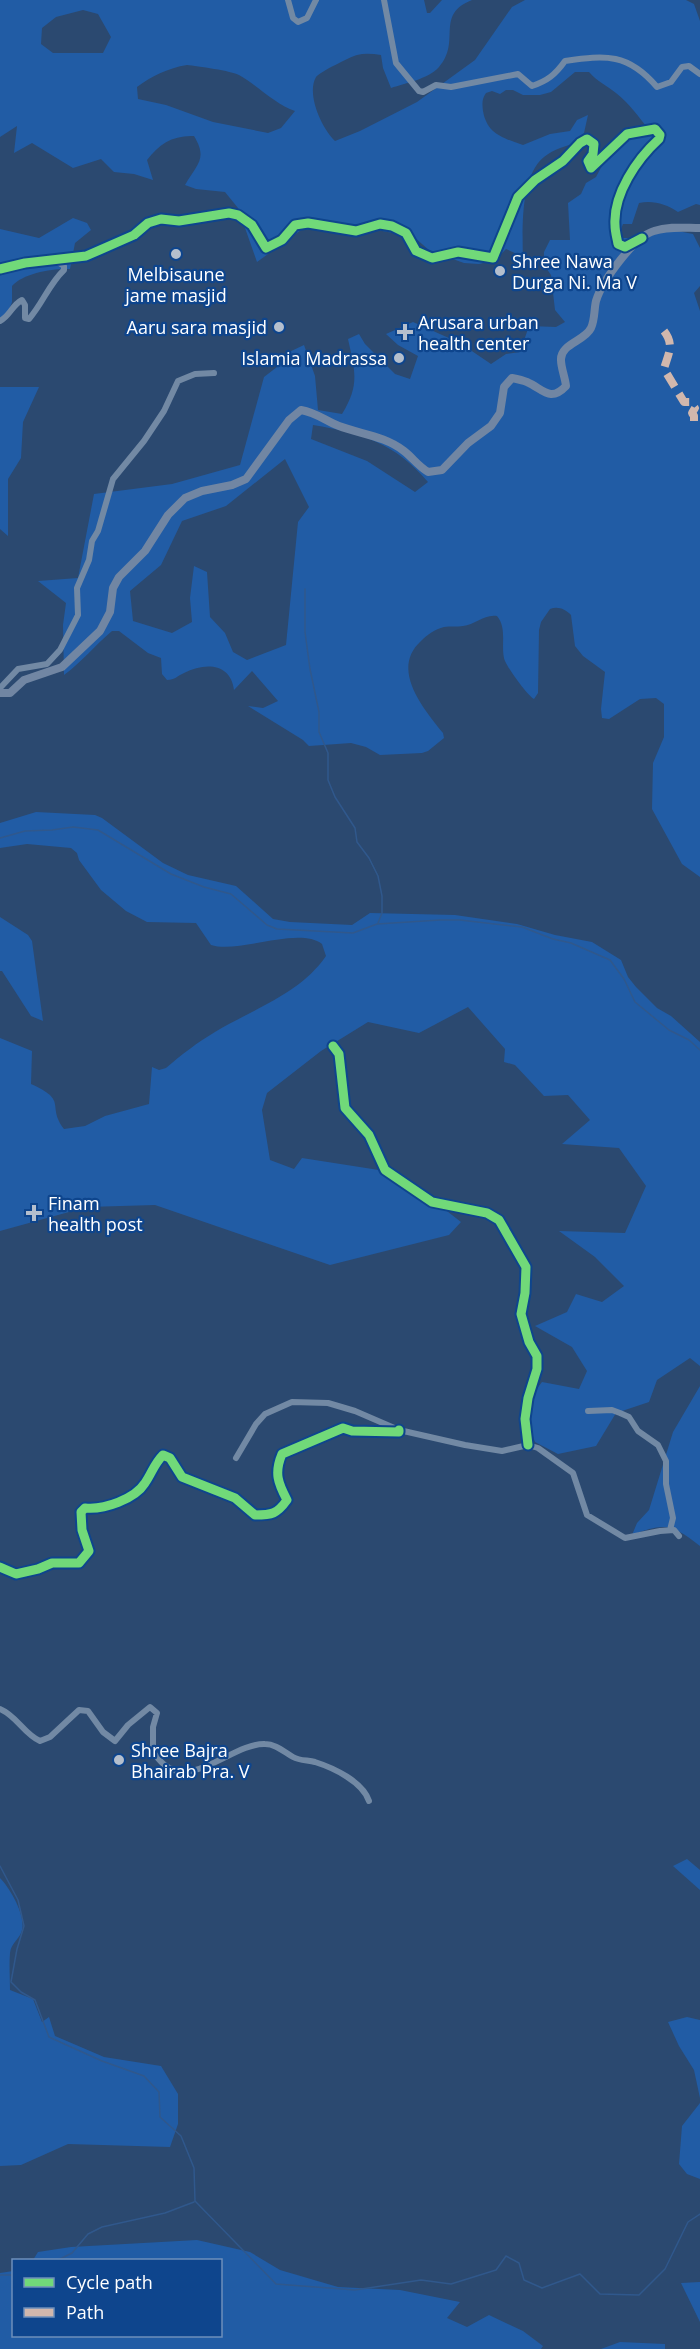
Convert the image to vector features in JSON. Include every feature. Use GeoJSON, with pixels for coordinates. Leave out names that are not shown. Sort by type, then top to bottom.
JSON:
{"type":"FeatureCollection","features":[{"type":"Feature","properties":{"kind":"main road"},"geometry":{"type":"LineString","coordinates":[[0,693],[10,693],[24,680],[62,668],[100,631],[110,612],[114,588],[119,577],[145,551],[168,515],[185,498],[202,491],[232,485],[246,478],[289,420],[301,410],[316,413],[340,426],[372,434],[404,450],[416,464],[428,472],[442,470],[468,443],[491,426],[500,413],[504,387],[512,378],[527,382],[551,394],[560,393],[566,386],[561,356],[565,349],[584,338],[592,327],[596,300],[605,281],[621,259],[642,238],[651,231],[667,228],[700,228]]}},
{"type":"Feature","properties":{"kind":"street"},"geometry":{"type":"LineString","coordinates":[[288,0],[293,18],[298,22],[307,18],[316,0]]}},
{"type":"Feature","properties":{"kind":"street"},"geometry":{"type":"LineString","coordinates":[[384,0],[396,63],[418,92],[423,92],[436,85],[451,87],[518,74],[532,86],[546,81],[565,61],[583,58],[626,61],[645,73],[657,87],[671,82],[682,67],[689,66],[700,74]]}},
{"type":"Feature","properties":{"kind":"street"},"geometry":{"type":"LineString","coordinates":[[0,269],[53,259],[86,256],[134,235],[148,223],[161,219],[179,221],[230,213],[238,215],[252,225],[266,248],[282,240],[294,225],[308,223],[356,231],[380,224],[392,226],[406,233],[416,251],[432,258],[458,252],[493,258],[518,197],[535,180],[563,161],[580,142],[587,139],[594,144],[593,154],[588,160],[591,168],[627,134],[655,129],[660,135],[659,139],[634,167],[617,206],[615,224],[618,244],[626,247],[642,238]]}},
{"type":"Feature","properties":{"kind":"street"},"geometry":{"type":"LineString","coordinates":[[0,321],[8,316],[22,300],[25,305],[25,318],[29,319],[42,303],[50,285],[64,270],[64,266],[53,259]]}},
{"type":"Feature","properties":{"kind":"street"},"geometry":{"type":"LineString","coordinates":[[0,688],[18,669],[47,664],[60,650],[78,615],[77,588],[89,560],[92,540],[98,531],[113,479],[159,418],[178,381],[195,374],[214,373]]}},
{"type":"Feature","properties":{"kind":"street"},"geometry":{"type":"LineString","coordinates":[[333,1046],[339,1053],[345,1108],[369,1135],[385,1170],[432,1202],[467,1207],[494,1215],[524,1262],[525,1293],[521,1314],[529,1342],[537,1356],[537,1369],[528,1398],[525,1419],[528,1445]]}},
{"type":"Feature","properties":{"kind":"street"},"geometry":{"type":"LineString","coordinates":[[236,1458],[256,1424],[265,1414],[292,1402],[328,1402],[399,1430],[492,1450],[502,1451],[528,1445],[546,1452],[573,1473],[586,1515],[626,1538],[670,1530],[674,1530],[679,1536]]}},
{"type":"Feature","properties":{"kind":"street"},"geometry":{"type":"LineString","coordinates":[[588,1411],[612,1410],[629,1417],[638,1431],[658,1445],[666,1461],[668,1501],[673,1518],[670,1530]]}},
{"type":"Feature","properties":{"kind":"street"},"geometry":{"type":"LineString","coordinates":[[0,1567],[16,1574],[52,1563],[79,1563],[88,1551],[82,1530],[81,1512],[85,1508],[100,1507],[134,1495],[145,1483],[153,1464],[163,1455],[170,1458],[182,1477],[235,1498],[255,1515],[271,1515],[282,1508],[287,1500],[277,1480],[277,1466],[282,1454],[343,1428],[352,1431],[399,1432],[399,1430]]}},
{"type":"Feature","properties":{"kind":"street"},"geometry":{"type":"LineString","coordinates":[[0,1709],[9,1713],[29,1734],[40,1741],[50,1737],[79,1710],[87,1711],[103,1732],[115,1741],[128,1725],[150,1707],[157,1713],[153,1727],[153,1752],[166,1766],[178,1771],[208,1767],[240,1749],[265,1743],[295,1758],[315,1762],[356,1781],[366,1791],[369,1801]]}},
{"type":"Feature","properties":{"kind":"shaded area"},"geometry":{"type":"Polygon","coordinates":[[[0,0],[424,0],[427,13],[430,13],[442,0],[472,0],[454,13],[451,21],[449,48],[439,67],[429,75],[391,88],[383,68],[381,55],[366,54],[348,59],[316,77],[313,84],[314,102],[325,128],[335,141],[417,102],[475,60],[512,7],[525,0],[686,0],[694,4],[700,21],[700,205],[696,204],[678,212],[659,203],[639,203],[632,224],[623,224],[619,234],[621,238],[637,238],[639,235],[644,242],[661,231],[679,231],[693,234],[700,248],[700,286],[694,293],[700,311],[700,877],[682,864],[652,809],[653,763],[664,737],[664,704],[656,698],[640,699],[609,719],[602,718],[605,672],[583,656],[575,646],[571,615],[564,610],[550,609],[541,622],[538,693],[534,699],[505,662],[502,626],[497,616],[467,625],[441,628],[426,637],[412,652],[409,676],[419,700],[443,733],[444,738],[422,753],[380,755],[366,747],[351,743],[309,746],[248,706],[263,708],[278,701],[252,671],[234,690],[228,674],[216,667],[192,669],[174,679],[167,680],[162,674],[161,658],[148,653],[119,631],[112,631],[64,675],[63,625],[66,603],[38,581],[78,578],[94,494],[172,484],[240,465],[264,377],[277,367],[287,353],[304,345],[315,376],[318,410],[342,414],[354,386],[353,360],[348,339],[359,334],[365,344],[395,374],[410,379],[418,356],[398,345],[386,334],[413,322],[460,343],[491,364],[506,354],[520,352],[529,326],[556,327],[565,322],[555,310],[551,275],[544,265],[544,252],[550,240],[570,240],[568,203],[581,194],[586,183],[596,177],[605,160],[618,146],[634,135],[649,130],[630,106],[589,72],[575,72],[551,92],[540,95],[523,95],[513,90],[506,90],[500,94],[492,91],[486,93],[482,106],[488,125],[497,134],[523,145],[550,134],[570,131],[577,120],[588,115],[584,133],[578,142],[544,157],[530,179],[524,209],[523,268],[517,254],[506,249],[495,260],[479,264],[464,263],[430,251],[414,237],[356,226],[301,230],[257,262],[238,208],[225,192],[196,189],[185,185],[197,166],[200,156],[194,136],[173,139],[152,154],[147,160],[153,180],[134,174],[114,172],[101,159],[73,168],[32,143],[14,153],[17,126],[0,137],[0,0]],[[83,10],[56,17],[42,28],[41,44],[53,53],[103,53],[111,37],[98,14],[83,10]],[[187,65],[173,68],[148,79],[137,87],[138,99],[166,105],[213,122],[268,133],[281,128],[295,111],[235,73],[187,65]],[[313,425],[311,439],[367,461],[415,492],[428,482],[403,458],[362,436],[313,425]],[[285,459],[226,506],[182,521],[161,565],[130,591],[133,621],[172,633],[192,622],[190,598],[194,566],[207,572],[210,617],[225,633],[233,652],[247,660],[286,645],[298,522],[309,507],[285,459]]]}},
{"type":"Feature","properties":{"kind":"shaded area"},"geometry":{"type":"Polygon","coordinates":[[[73,218],[87,223],[91,230],[75,243],[70,269],[39,272],[17,281],[12,286],[12,302],[6,318],[0,318],[0,229],[39,238],[73,218]]]}},
{"type":"Feature","properties":{"kind":"shaded area"},"geometry":{"type":"Polygon","coordinates":[[[0,387],[39,387],[23,422],[21,458],[8,479],[8,536],[0,529],[0,387]]]}},
{"type":"Feature","properties":{"kind":"shaded area"},"geometry":{"type":"Polygon","coordinates":[[[36,812],[95,815],[102,818],[163,863],[188,875],[236,886],[273,919],[352,925],[370,913],[455,915],[517,924],[555,935],[592,942],[621,960],[628,977],[636,987],[657,1008],[671,1016],[700,1042],[700,1366],[690,1358],[657,1380],[649,1402],[616,1413],[596,1446],[558,1454],[535,1442],[528,1411],[536,1390],[542,1382],[579,1389],[587,1371],[572,1347],[535,1326],[567,1312],[576,1294],[602,1302],[624,1286],[595,1257],[559,1231],[625,1233],[646,1186],[619,1148],[562,1144],[590,1120],[568,1095],[544,1096],[515,1065],[504,1062],[505,1049],[468,1007],[419,1033],[368,1022],[321,1051],[267,1093],[262,1110],[270,1160],[294,1169],[302,1158],[398,1173],[461,1222],[449,1235],[330,1265],[155,1205],[87,1207],[0,1231],[0,1038],[32,1051],[31,1084],[43,1090],[53,1099],[59,1121],[64,1129],[85,1126],[105,1116],[149,1104],[152,1067],[159,1070],[166,1068],[209,1036],[275,1000],[303,981],[326,956],[322,944],[311,939],[284,939],[223,947],[211,945],[196,923],[147,922],[126,911],[101,890],[79,860],[77,853],[71,848],[27,844],[0,848],[0,823],[36,812]]]}},
{"type":"Feature","properties":{"kind":"shaded area"},"geometry":{"type":"Polygon","coordinates":[[[0,917],[28,935],[32,941],[43,1021],[31,1016],[0,971],[0,917]]]}},
{"type":"Feature","properties":{"kind":"shaded area"},"geometry":{"type":"Polygon","coordinates":[[[700,1386],[700,1546],[682,1533],[668,1527],[653,1528],[632,1535],[637,1523],[649,1510],[673,1432],[700,1386]]]}},
{"type":"Feature","properties":{"kind":"shaded area"},"geometry":{"type":"Polygon","coordinates":[[[687,1859],[700,1870],[700,1890],[673,1866],[687,1859]]]}},
{"type":"Feature","properties":{"kind":"shaded area"},"geometry":{"type":"Polygon","coordinates":[[[0,1878],[13,1896],[23,1927],[10,1953],[10,1990],[33,1999],[42,2022],[49,2017],[55,2036],[104,2057],[161,2066],[178,2094],[178,2124],[170,2147],[68,2144],[21,2165],[0,2166],[0,1878]]]}},
{"type":"Feature","properties":{"kind":"shaded area"},"geometry":{"type":"Polygon","coordinates":[[[687,2017],[700,2020],[700,2098],[694,2070],[668,2022],[687,2017]]]}},
{"type":"Feature","properties":{"kind":"shaded area"},"geometry":{"type":"Polygon","coordinates":[[[700,2103],[700,2179],[687,2174],[679,2164],[682,2126],[700,2103]]]}},
{"type":"Feature","properties":{"kind":"shaded area"},"geometry":{"type":"Polygon","coordinates":[[[197,2240],[250,2252],[280,2270],[338,2287],[400,2290],[460,2302],[447,2318],[467,2327],[489,2315],[523,2331],[543,2346],[541,2349],[0,2349],[0,2273],[12,2271],[12,2337],[222,2337],[222,2259],[34,2259],[38,2252],[71,2247],[197,2240]]]}},
{"type":"Feature","properties":{"kind":"shaded area"},"geometry":{"type":"Polygon","coordinates":[[[700,2282],[700,2322],[681,2283],[700,2282]]]}},
{"type":"Feature","properties":{"kind":"shaded area"},"geometry":{"type":"Polygon","coordinates":[[[620,2342],[665,2344],[665,2349],[601,2349],[620,2342]]]}},
{"type":"Feature","properties":{"kind":"waterway"},"geometry":{"type":"LineString","coordinates":[[305,589],[305,632],[319,712],[319,732],[328,753],[328,780],[335,797],[355,828],[357,842],[369,858],[378,876],[382,896],[382,913],[378,923]]}},
{"type":"Feature","properties":{"kind":"waterway"},"geometry":{"type":"LineString","coordinates":[[0,838],[25,831],[73,827],[98,830],[171,874],[204,887],[231,894],[267,925],[277,929],[353,933],[377,924],[440,920],[522,927],[571,943],[610,960],[624,979],[635,1002],[669,1030],[689,1040],[700,1050]]}},
{"type":"Feature","properties":{"kind":"waterway"},"geometry":{"type":"LineString","coordinates":[[0,1866],[18,1900],[24,1926],[11,1982],[21,1992],[35,2000],[49,2037],[102,2061],[144,2076],[159,2092],[160,2117],[181,2136],[194,2168],[195,2201],[276,2284],[355,2290],[421,2280],[451,2284],[496,2270],[506,2256],[519,2263],[524,2280],[542,2288],[580,2274],[600,2294],[639,2295],[665,2269],[688,2222],[700,2214]]}},
{"type":"Feature","properties":{"kind":"waterway"},"geometry":{"type":"LineString","coordinates":[[60,2259],[72,2253],[88,2234],[102,2227],[165,2213],[194,2202]]}},
{"type":"Feature","properties":{"kind":"waterway"},"geometry":{"type":"LineString","coordinates":[[0,2275],[12,2275]]}},
{"type":"Feature","properties":{"kind":"marked path"},"geometry":{"type":"LineString","coordinates":[[664,331],[670,345],[664,369],[684,402],[690,402],[695,408],[692,413],[694,424]]}},
{"type":"Feature","properties":{"kind":"cycle path"},"geometry":{"type":"LineString","coordinates":[[0,269],[25,263],[86,256],[134,235],[148,223],[161,219],[179,221],[229,213],[238,215],[252,225],[266,248],[282,240],[295,225],[308,223],[356,231],[380,224],[392,226],[406,233],[416,251],[432,258],[458,252],[493,258],[518,197],[535,180],[563,161],[580,143],[587,139],[594,144],[593,154],[588,161],[591,168],[627,134],[655,129],[660,135],[659,139],[628,178],[615,213],[618,244],[625,247],[642,238]]}},
{"type":"Feature","properties":{"kind":"cycle path"},"geometry":{"type":"LineString","coordinates":[[333,1046],[339,1054],[345,1108],[369,1135],[385,1170],[432,1202],[487,1213],[499,1220],[526,1267],[521,1314],[529,1342],[537,1356],[537,1369],[528,1398],[525,1419],[528,1445]]}},
{"type":"Feature","properties":{"kind":"cycle path"},"geometry":{"type":"LineString","coordinates":[[0,1567],[16,1574],[52,1563],[79,1563],[89,1551],[82,1530],[81,1512],[85,1508],[110,1505],[134,1494],[145,1483],[163,1455],[170,1458],[182,1477],[235,1498],[255,1515],[266,1515],[277,1511],[287,1500],[278,1478],[278,1467],[282,1454],[343,1428],[352,1431],[399,1432],[399,1430]]}},
{"type":"Feature","properties":{"kind":"place","name":"Melbisaune jame masjid"},"geometry":{"type":"Point","coordinates":[176,254]}},
{"type":"Feature","properties":{"kind":"place","name":"Shree Nawa Durga Ni. Ma V"},"geometry":{"type":"Point","coordinates":[500,271]}},
{"type":"Feature","properties":{"kind":"place","name":"Aaru sara masjid"},"geometry":{"type":"Point","coordinates":[279,327]}},
{"type":"Feature","properties":{"kind":"place","name":"Arusara urban health center"},"geometry":{"type":"Point","coordinates":[405,332]}},
{"type":"Feature","properties":{"kind":"place","name":"Islamia Madrassa"},"geometry":{"type":"Point","coordinates":[399,358]}},
{"type":"Feature","properties":{"kind":"place","name":"Finam health post"},"geometry":{"type":"Point","coordinates":[34,1213]}},
{"type":"Feature","properties":{"kind":"place","name":"Shree Bajra Bhairab Pra. V"},"geometry":{"type":"Point","coordinates":[119,1760]}}]}
